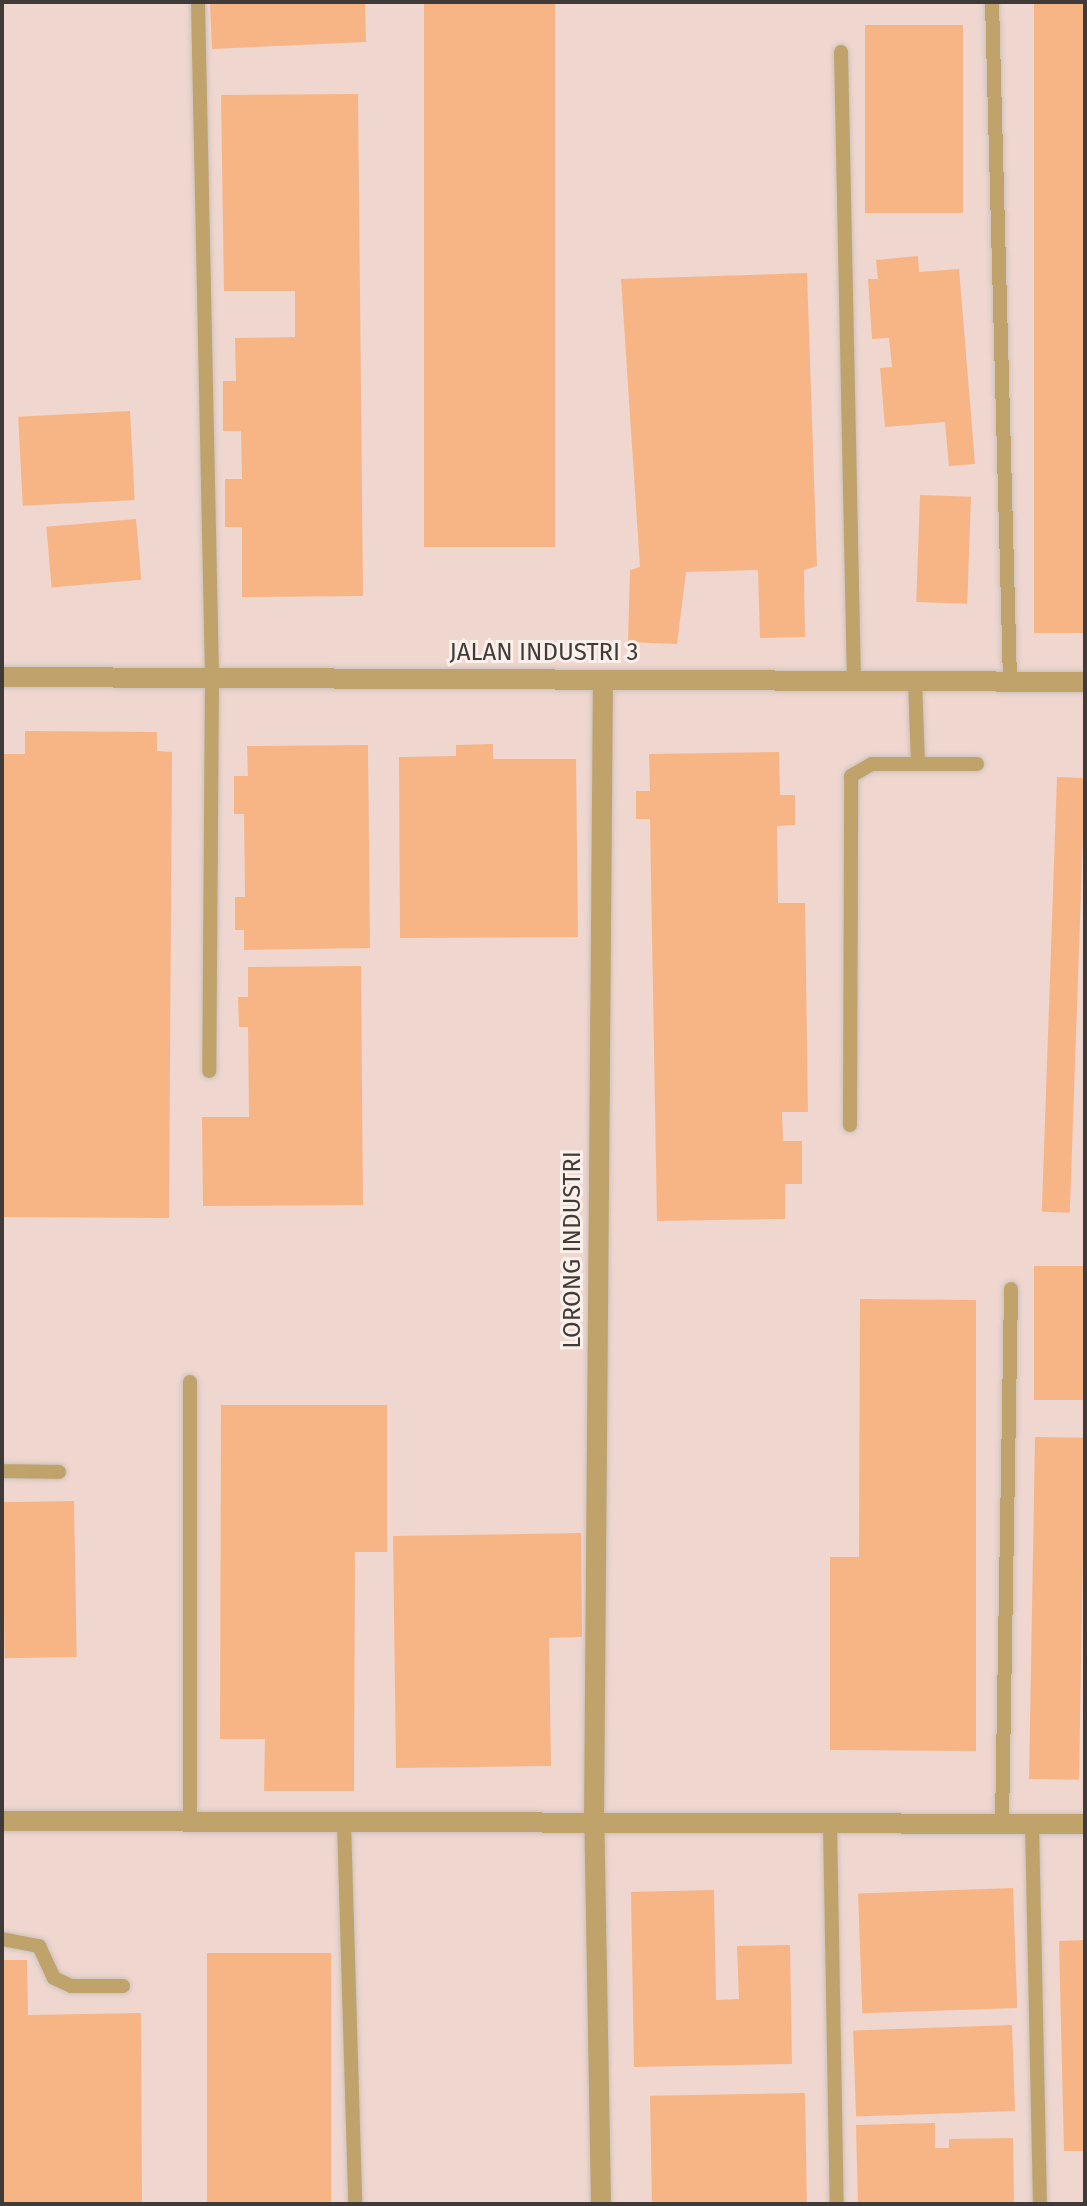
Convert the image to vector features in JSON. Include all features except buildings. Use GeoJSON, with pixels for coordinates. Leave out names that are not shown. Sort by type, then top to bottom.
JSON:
{"type":"FeatureCollection","features":[{"type":"Feature","properties":{"kind":"street","name":"JALAN INDUSTRI 3"},"geometry":{"type":"LineString","coordinates":[[2,677],[1085,682]]}},
{"type":"Feature","properties":{"kind":"street","name":"LORONG INDUSTRI"},"geometry":{"type":"LineString","coordinates":[[601,2204],[594,1820],[603,680]]}},
{"type":"Feature","properties":{"kind":"street"},"geometry":{"type":"LineString","coordinates":[[2,1821],[190,1824],[594,1820],[1085,1824]]}},
{"type":"Feature","properties":{"kind":"lane"},"geometry":{"type":"LineString","coordinates":[[198,2],[212,678],[209,1071]]}},
{"type":"Feature","properties":{"kind":"lane"},"geometry":{"type":"LineString","coordinates":[[992,2],[1010,681]]}},
{"type":"Feature","properties":{"kind":"lane"},"geometry":{"type":"LineString","coordinates":[[841,52],[854,681]]}},
{"type":"Feature","properties":{"kind":"lane"},"geometry":{"type":"LineString","coordinates":[[915,681],[918,762]]}},
{"type":"Feature","properties":{"kind":"lane"},"geometry":{"type":"LineString","coordinates":[[850,1125],[848,789],[860,767],[918,762],[977,764]]}},
{"type":"Feature","properties":{"kind":"lane"},"geometry":{"type":"LineString","coordinates":[[1002,1823],[1011,1289]]}},
{"type":"Feature","properties":{"kind":"lane"},"geometry":{"type":"LineString","coordinates":[[190,1382],[190,1824]]}},
{"type":"Feature","properties":{"kind":"lane"},"geometry":{"type":"LineString","coordinates":[[2,1471],[59,1472]]}},
{"type":"Feature","properties":{"kind":"lane"},"geometry":{"type":"LineString","coordinates":[[830,1822],[837,2204]]}},
{"type":"Feature","properties":{"kind":"lane"},"geometry":{"type":"LineString","coordinates":[[344,1823],[355,2204]]}},
{"type":"Feature","properties":{"kind":"lane"},"geometry":{"type":"LineString","coordinates":[[1032,1824],[1040,2204]]}},
{"type":"Feature","properties":{"kind":"lane"},"geometry":{"type":"LineString","coordinates":[[2,1939],[39,1946],[54,1978],[71,1986],[123,1986]]}},
{"type":"Feature","properties":{"kind":"shaded area"},"geometry":{"type":"Polygon","coordinates":[[[2,2],[1085,2],[1085,2204],[2,2204],[2,2]]]}}]}
